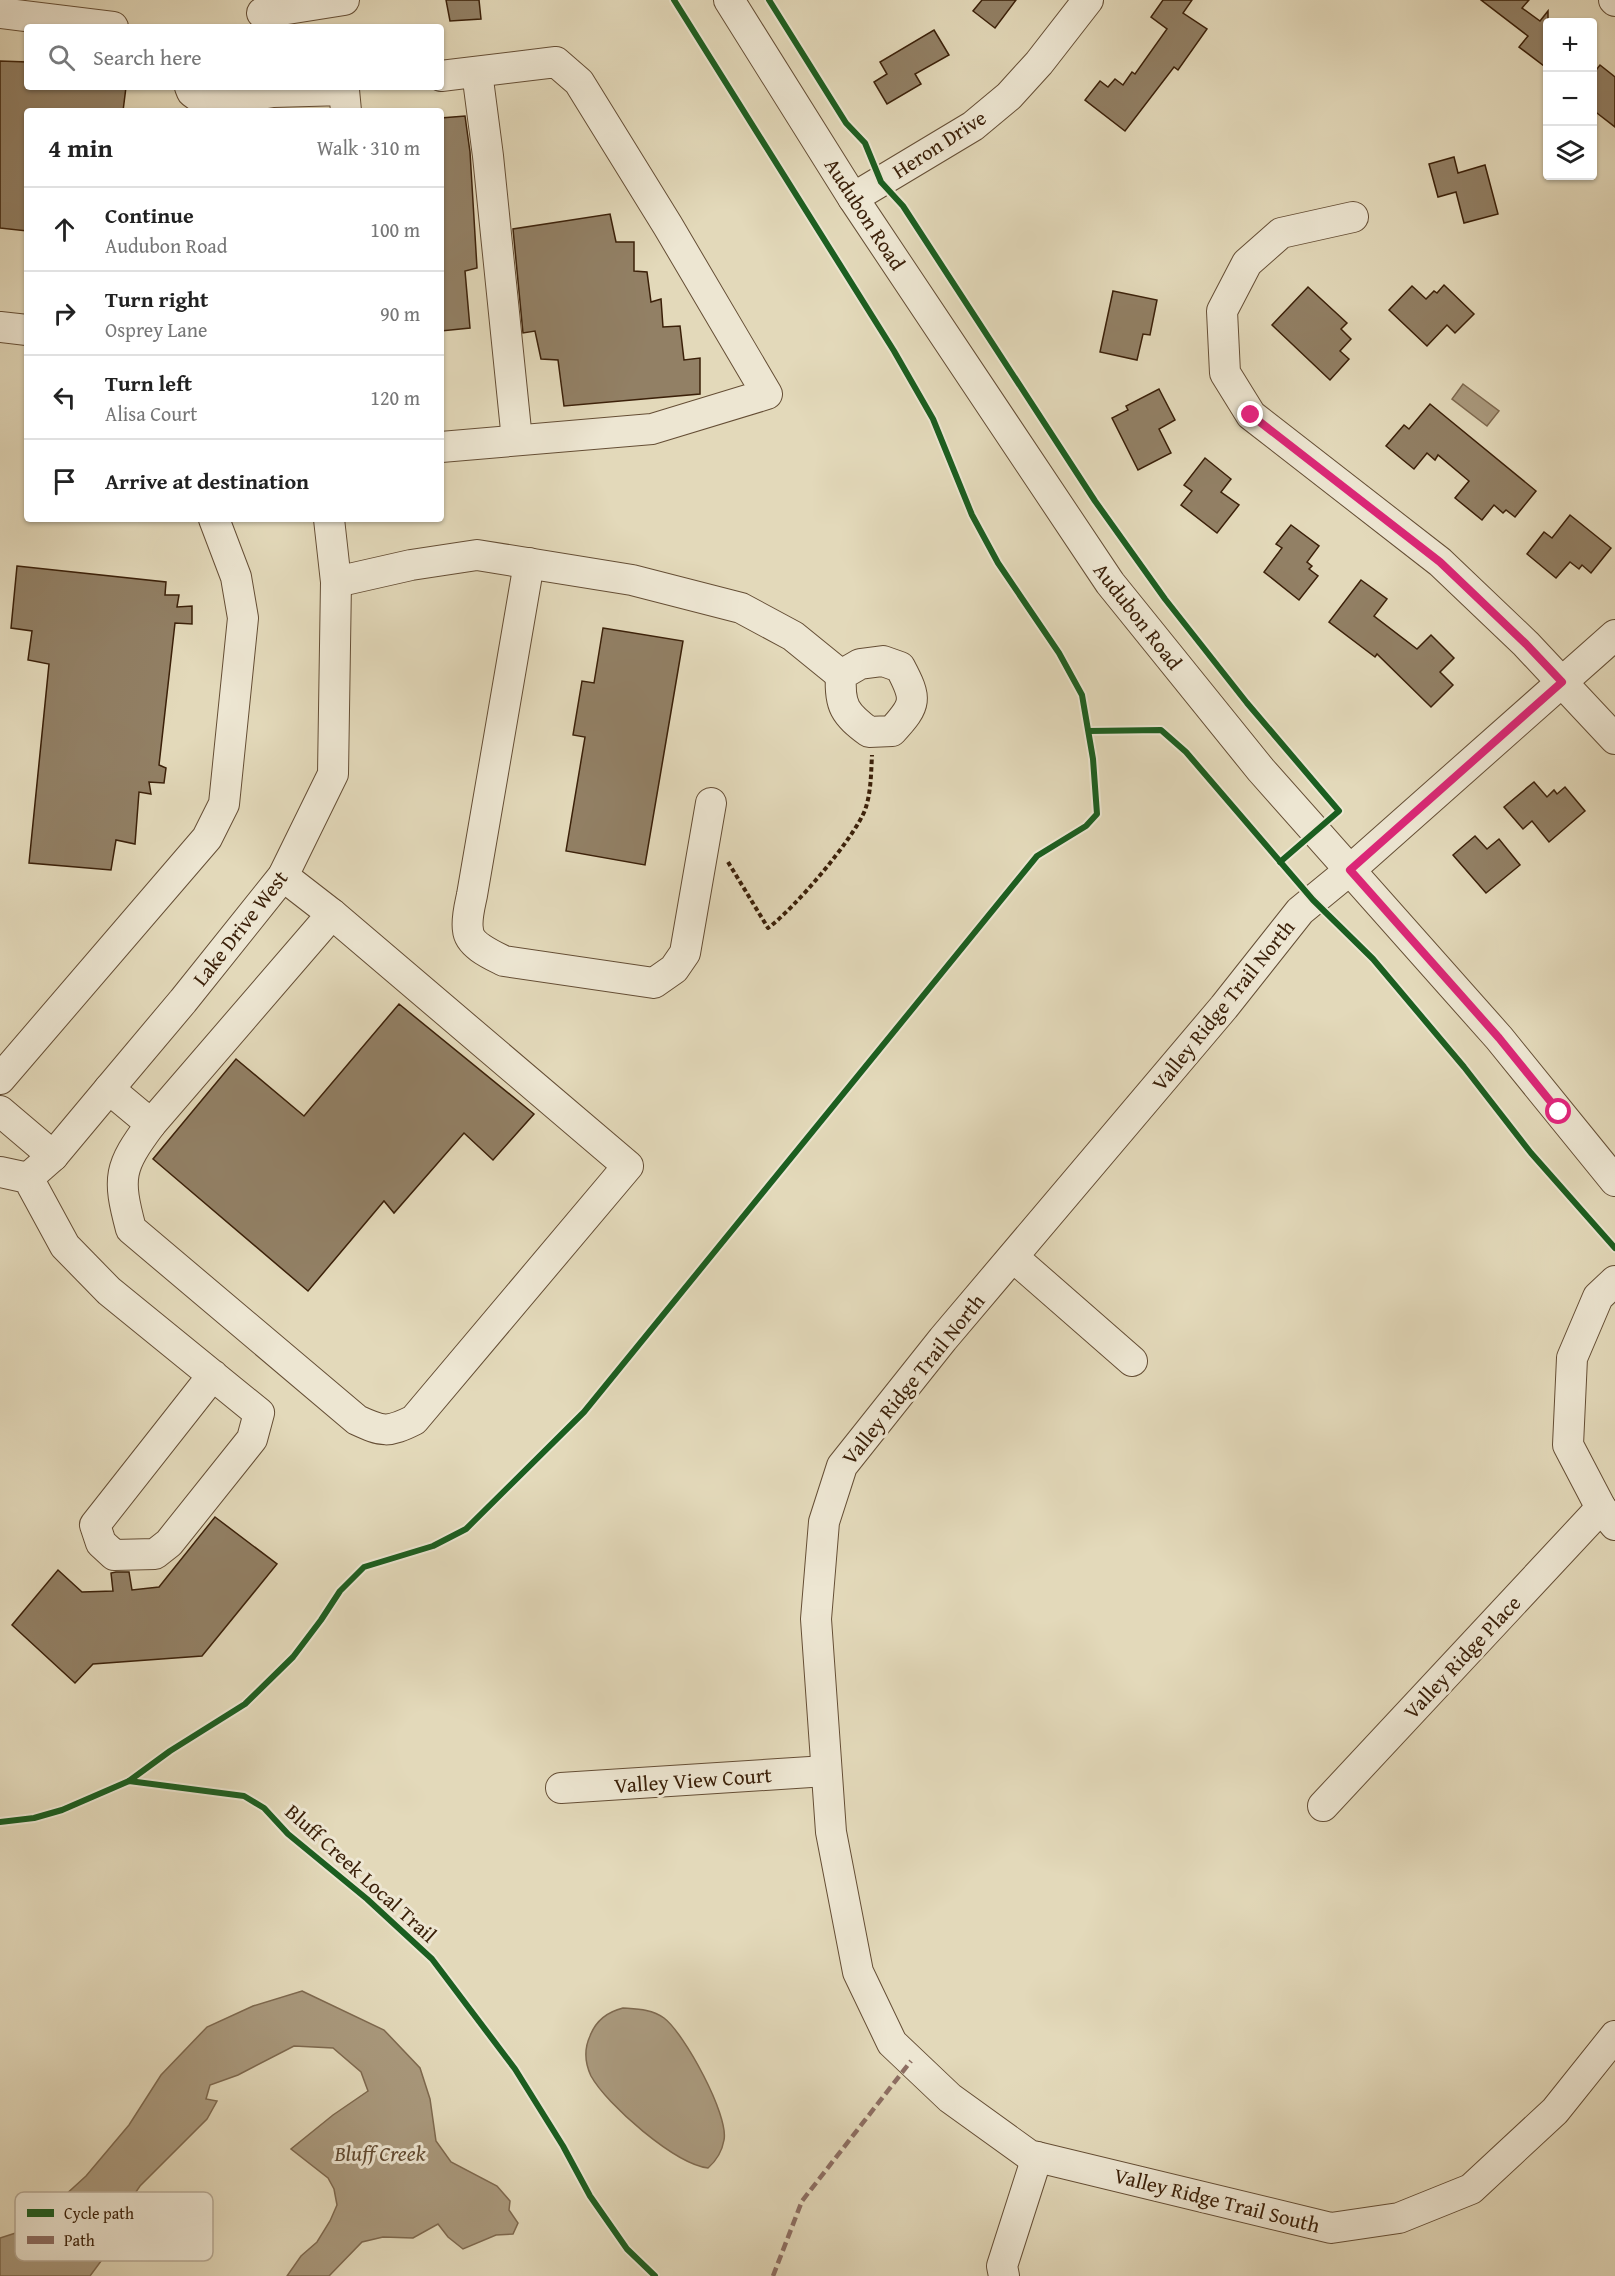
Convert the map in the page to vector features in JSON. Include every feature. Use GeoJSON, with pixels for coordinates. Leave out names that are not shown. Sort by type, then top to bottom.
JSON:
{"type":"FeatureCollection","features":[{"type":"Feature","properties":{"kind":"street"},"geometry":{"type":"LineString","coordinates":[[262,13],[344,0]]}},
{"type":"Feature","properties":{"kind":"street","name":"Audubon Road"},"geometry":{"type":"LineString","coordinates":[[729,0],[854,198],[1110,583],[1261,770],[1499,1038],[1615,1181]]}},
{"type":"Feature","properties":{"kind":"street","name":"Heron Drive"},"geometry":{"type":"LineString","coordinates":[[854,198],[973,126],[1009,96],[1039,63],[1088,0]]}},
{"type":"Feature","properties":{"kind":"street"},"geometry":{"type":"LineString","coordinates":[[0,13],[89,24]]}},
{"type":"Feature","properties":{"kind":"street"},"geometry":{"type":"LineString","coordinates":[[444,76],[556,62],[579,82],[668,226],[767,394],[652,429],[444,447]]}},
{"type":"Feature","properties":{"kind":"street"},"geometry":{"type":"LineString","coordinates":[[477,72],[488,156],[517,440]]}},
{"type":"Feature","properties":{"kind":"street"},"geometry":{"type":"LineString","coordinates":[[191,90],[207,103],[274,97],[351,96]]}},
{"type":"Feature","properties":{"kind":"street"},"geometry":{"type":"LineString","coordinates":[[1353,217],[1281,232],[1247,263],[1222,311],[1225,373],[1251,415],[1440,562],[1526,644],[1615,738]]}},
{"type":"Feature","properties":{"kind":"street"},"geometry":{"type":"LineString","coordinates":[[0,327],[24,330]]}},
{"type":"Feature","properties":{"kind":"street"},"geometry":{"type":"LineString","coordinates":[[0,1079],[207,838],[224,804],[243,618],[236,577],[215,522]]}},
{"type":"Feature","properties":{"kind":"street","name":"Lake Drive West"},"geometry":{"type":"LineString","coordinates":[[14,1175],[53,1156],[183,1001],[283,876],[333,774],[336,582],[329,522]]}},
{"type":"Feature","properties":{"kind":"street"},"geometry":{"type":"LineString","coordinates":[[336,582],[411,565],[477,555],[632,580],[741,608],[793,636],[841,675]]}},
{"type":"Feature","properties":{"kind":"street"},"geometry":{"type":"LineString","coordinates":[[529,564],[471,895],[467,931],[485,951],[504,961],[654,983],[674,969],[685,953],[711,802]]}},
{"type":"Feature","properties":{"kind":"street","name":"Valley Ridge Trail North"},"geometry":{"type":"LineString","coordinates":[[1037,2157],[1029,2155],[950,2098],[892,2043],[858,1972],[831,1832],[816,1619],[824,1522],[842,1466],[943,1339],[1224,1007],[1300,911],[1350,870],[1615,635]]}},
{"type":"Feature","properties":{"kind":"street"},"geometry":{"type":"LineString","coordinates":[[883,661],[900,667],[912,690],[908,713],[892,731],[869,732],[850,717],[840,696],[841,675],[860,664],[883,661]]}},
{"type":"Feature","properties":{"kind":"street"},"geometry":{"type":"LineString","coordinates":[[283,876],[332,914],[628,1166],[414,1420],[395,1429],[376,1429],[357,1420],[131,1229],[125,1206],[122,1177],[129,1154],[151,1124],[332,914]]}},
{"type":"Feature","properties":{"kind":"street"},"geometry":{"type":"LineString","coordinates":[[109,1089],[151,1124]]}},
{"type":"Feature","properties":{"kind":"street"},"geometry":{"type":"LineString","coordinates":[[0,1111],[53,1156]]}},
{"type":"Feature","properties":{"kind":"street"},"geometry":{"type":"LineString","coordinates":[[14,1175],[65,1246],[109,1291],[213,1375],[259,1413],[252,1439],[169,1543],[155,1554],[114,1555],[100,1543],[95,1525],[213,1375]]}},
{"type":"Feature","properties":{"kind":"street"},"geometry":{"type":"LineString","coordinates":[[1013,1257],[1132,1361]]}},
{"type":"Feature","properties":{"kind":"street"},"geometry":{"type":"LineString","coordinates":[[1608,1516],[1568,1445],[1572,1358],[1598,1297],[1615,1281]]}},
{"type":"Feature","properties":{"kind":"street","name":"Valley Ridge Place"},"geometry":{"type":"LineString","coordinates":[[1323,1806],[1608,1516]]}},
{"type":"Feature","properties":{"kind":"street","name":"Valley View Court"},"geometry":{"type":"LineString","coordinates":[[561,1788],[826,1771]]}},
{"type":"Feature","properties":{"kind":"street","name":"Valley Ridge Trail South"},"geometry":{"type":"LineString","coordinates":[[1037,2157],[1331,2228],[1399,2218],[1471,2189],[1555,2111],[1615,2036]]}},
{"type":"Feature","properties":{"kind":"street"},"geometry":{"type":"LineString","coordinates":[[1004,2276],[1002,2266],[1037,2157]]}},
{"type":"Feature","properties":{"kind":"path"},"geometry":{"type":"LineString","coordinates":[[703,848],[721,851],[768,928],[783,917],[846,842],[865,811],[871,781],[872,755],[878,731]]}},
{"type":"Feature","properties":{"kind":"water"},"geometry":{"type":"Polygon","coordinates":[[[1463,384],[1499,411],[1487,426],[1452,399],[1463,384]]]}},
{"type":"Feature","properties":{"kind":"water","name":"Bluff Creek"},"geometry":{"type":"Polygon","coordinates":[[[302,1991],[384,2030],[420,2068],[430,2099],[436,2141],[451,2162],[497,2186],[510,2201],[509,2210],[518,2223],[513,2234],[496,2235],[463,2249],[448,2237],[438,2224],[413,2238],[383,2237],[362,2242],[329,2276],[287,2276],[301,2256],[317,2242],[337,2205],[334,2189],[328,2178],[291,2149],[333,2115],[368,2091],[361,2072],[333,2048],[294,2046],[238,2075],[210,2085],[206,2099],[217,2101],[207,2119],[136,2192],[68,2192],[86,2176],[129,2125],[161,2075],[207,2027],[253,2006],[302,1991]]]}},
{"type":"Feature","properties":{"kind":"water"},"geometry":{"type":"Polygon","coordinates":[[[623,2008],[649,2011],[664,2018],[683,2040],[703,2075],[720,2112],[724,2128],[722,2148],[708,2168],[678,2156],[643,2131],[611,2102],[591,2076],[586,2061],[586,2051],[592,2030],[603,2017],[623,2008]]]}},
{"type":"Feature","properties":{"kind":"water","name":"Bluff Creek"},"geometry":{"type":"Polygon","coordinates":[[[15,2233],[15,2261],[101,2261],[90,2276],[0,2276],[0,2238],[15,2233]]]}},
{"type":"Feature","properties":{"kind":"building"},"geometry":{"type":"Polygon","coordinates":[[[446,0],[479,0],[481,19],[450,21],[446,0]]]}},
{"type":"Feature","properties":{"kind":"building"},"geometry":{"type":"Polygon","coordinates":[[[982,0],[1016,0],[995,28],[973,11],[982,0]]]}},
{"type":"Feature","properties":{"kind":"building"},"geometry":{"type":"Polygon","coordinates":[[[1163,0],[1192,0],[1183,13],[1207,29],[1178,70],[1174,67],[1125,131],[1085,100],[1100,81],[1108,87],[1115,79],[1123,85],[1132,72],[1135,74],[1167,29],[1151,17],[1163,0]]]}},
{"type":"Feature","properties":{"kind":"building"},"geometry":{"type":"Polygon","coordinates":[[[1481,0],[1529,0],[1522,8],[1540,21],[1548,11],[1548,18],[1543,18],[1543,65],[1519,47],[1528,36],[1481,0]]]}},
{"type":"Feature","properties":{"kind":"building"},"geometry":{"type":"Polygon","coordinates":[[[934,30],[949,55],[915,74],[921,84],[887,104],[874,82],[887,74],[880,62],[934,30]]]}},
{"type":"Feature","properties":{"kind":"building"},"geometry":{"type":"Polygon","coordinates":[[[0,61],[24,62],[24,90],[126,90],[123,108],[24,108],[24,231],[0,228],[0,61]]]}},
{"type":"Feature","properties":{"kind":"building"},"geometry":{"type":"Polygon","coordinates":[[[1600,65],[1615,77],[1615,127],[1597,113],[1597,69],[1600,65]]]}},
{"type":"Feature","properties":{"kind":"building"},"geometry":{"type":"Polygon","coordinates":[[[465,116],[470,152],[477,268],[465,271],[470,328],[444,331],[444,118],[465,116]]]}},
{"type":"Feature","properties":{"kind":"building"},"geometry":{"type":"Polygon","coordinates":[[[1454,157],[1458,173],[1485,165],[1498,214],[1464,223],[1456,192],[1438,197],[1429,164],[1454,157]]]}},
{"type":"Feature","properties":{"kind":"building"},"geometry":{"type":"Polygon","coordinates":[[[610,214],[616,242],[634,242],[634,271],[647,272],[651,302],[661,299],[663,327],[680,326],[684,360],[700,358],[700,394],[564,406],[558,360],[541,359],[535,331],[523,333],[513,229],[610,214]]]}},
{"type":"Feature","properties":{"kind":"building"},"geometry":{"type":"Polygon","coordinates":[[[1444,285],[1474,314],[1455,333],[1447,325],[1427,346],[1389,310],[1412,286],[1426,299],[1434,291],[1437,293],[1444,285]]]}},
{"type":"Feature","properties":{"kind":"building"},"geometry":{"type":"Polygon","coordinates":[[[1308,287],[1347,323],[1341,329],[1351,339],[1340,351],[1349,359],[1330,380],[1272,325],[1308,287]]]}},
{"type":"Feature","properties":{"kind":"building"},"geometry":{"type":"Polygon","coordinates":[[[1113,291],[1157,300],[1150,335],[1143,334],[1137,360],[1100,352],[1113,291]]]}},
{"type":"Feature","properties":{"kind":"building"},"geometry":{"type":"Polygon","coordinates":[[[1159,389],[1175,420],[1159,429],[1171,453],[1138,470],[1112,418],[1128,410],[1126,406],[1159,389]]]}},
{"type":"Feature","properties":{"kind":"building"},"geometry":{"type":"Polygon","coordinates":[[[1430,404],[1536,491],[1515,517],[1506,510],[1503,513],[1494,505],[1482,520],[1455,498],[1469,481],[1438,455],[1435,460],[1427,453],[1414,469],[1386,446],[1404,425],[1409,429],[1430,404]]]}},
{"type":"Feature","properties":{"kind":"building"},"geometry":{"type":"Polygon","coordinates":[[[1205,458],[1231,479],[1221,492],[1239,505],[1217,533],[1181,505],[1192,491],[1184,485],[1205,458]]]}},
{"type":"Feature","properties":{"kind":"building"},"geometry":{"type":"Polygon","coordinates":[[[1570,515],[1611,548],[1591,573],[1582,565],[1579,569],[1570,562],[1556,578],[1527,554],[1544,532],[1552,538],[1570,515]]]}},
{"type":"Feature","properties":{"kind":"building"},"geometry":{"type":"Polygon","coordinates":[[[1291,525],[1319,546],[1307,562],[1312,566],[1309,569],[1318,576],[1299,600],[1264,572],[1282,548],[1276,544],[1291,525]]]}},
{"type":"Feature","properties":{"kind":"building"},"geometry":{"type":"Polygon","coordinates":[[[17,566],[166,582],[165,595],[179,595],[177,607],[192,606],[192,624],[175,623],[159,765],[166,768],[164,783],[149,782],[151,794],[139,792],[135,844],[116,840],[111,870],[29,863],[49,664],[28,660],[32,631],[11,628],[17,566]]]}},
{"type":"Feature","properties":{"kind":"building"},"geometry":{"type":"Polygon","coordinates":[[[1361,580],[1387,599],[1374,616],[1417,649],[1431,635],[1454,658],[1440,672],[1453,685],[1431,707],[1377,654],[1375,657],[1329,622],[1361,580]]]}},
{"type":"Feature","properties":{"kind":"building"},"geometry":{"type":"Polygon","coordinates":[[[603,628],[683,641],[645,865],[566,851],[585,737],[573,735],[582,681],[594,683],[603,628]]]}},
{"type":"Feature","properties":{"kind":"building"},"geometry":{"type":"Polygon","coordinates":[[[1534,782],[1547,797],[1554,790],[1557,794],[1565,787],[1585,811],[1549,842],[1532,821],[1523,829],[1504,807],[1534,782]]]}},
{"type":"Feature","properties":{"kind":"building"},"geometry":{"type":"Polygon","coordinates":[[[1475,836],[1487,849],[1499,839],[1520,865],[1486,893],[1453,855],[1475,836]]]}},
{"type":"Feature","properties":{"kind":"building"},"geometry":{"type":"Polygon","coordinates":[[[399,1004],[534,1114],[493,1160],[464,1133],[394,1213],[384,1201],[308,1291],[153,1159],[236,1059],[304,1116],[399,1004]]]}},
{"type":"Feature","properties":{"kind":"building"},"geometry":{"type":"Polygon","coordinates":[[[215,1517],[277,1564],[202,1656],[93,1664],[75,1683],[12,1625],[58,1570],[82,1592],[113,1591],[111,1573],[116,1572],[129,1572],[132,1590],[159,1587],[215,1517]]]}},
{"type":"Feature","properties":{"kind":"marked path"},"geometry":{"type":"LineString","coordinates":[[773,2276],[802,2201],[911,2061]]}},
{"type":"Feature","properties":{"kind":"cycle path"},"geometry":{"type":"LineString","coordinates":[[129,1781],[170,1751],[245,1704],[293,1657],[340,1591],[364,1567],[433,1546],[466,1529],[584,1412],[1037,856],[1086,826],[1097,814],[1093,759],[1082,695],[1059,653],[998,563],[972,515],[933,419],[894,351],[674,0]]}},
{"type":"Feature","properties":{"kind":"cycle path"},"geometry":{"type":"LineString","coordinates":[[769,0],[846,123],[865,143],[881,182],[903,206],[1095,501],[1165,599],[1247,703],[1339,811],[1280,862]]}},
{"type":"Feature","properties":{"kind":"cycle path"},"geometry":{"type":"LineString","coordinates":[[1089,731],[1161,730],[1186,752],[1313,900],[1373,959],[1464,1067],[1531,1153],[1615,1248]]}},
{"type":"Feature","properties":{"kind":"cycle path","name":"Bluff Creek Local Trail"},"geometry":{"type":"LineString","coordinates":[[0,1822],[34,1818],[62,1810],[129,1781],[244,1796],[264,1808],[288,1834],[367,1899],[432,1959],[515,2069],[563,2146],[590,2196],[627,2249],[655,2276]]}},
{"type":"Feature","properties":{"kind":"route"},"geometry":{"type":"LineString","coordinates":[[1251,415],[1440,562],[1526,644],[1562,682],[1350,870],[1499,1038],[1559,1112]]}}]}
